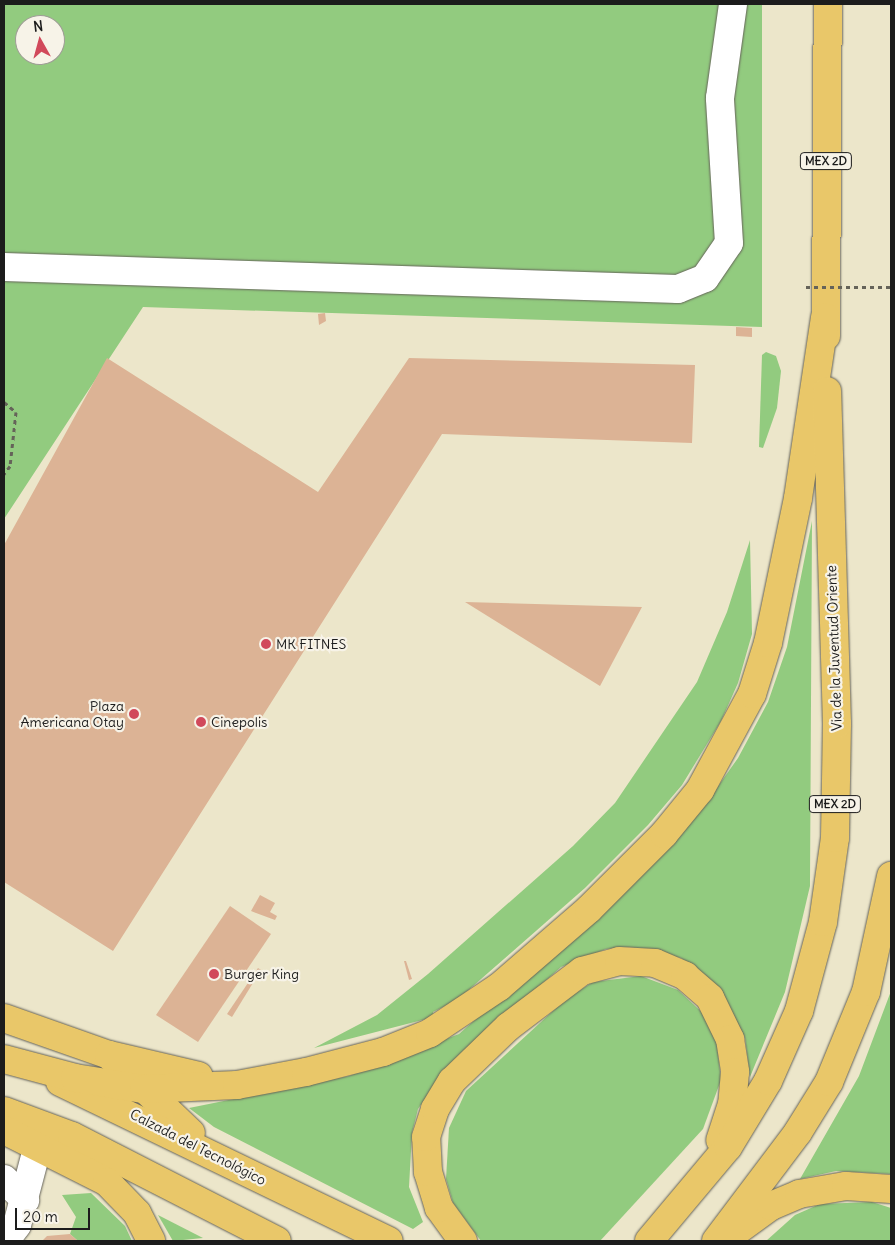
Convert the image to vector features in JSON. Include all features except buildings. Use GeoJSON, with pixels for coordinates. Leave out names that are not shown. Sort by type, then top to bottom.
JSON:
{"type":"FeatureCollection","features":[{"type":"Feature","properties":{"kind":"main road","name":"Via de la Juventud Oriente"},"geometry":{"type":"LineString","coordinates":[[650,1241],[728,1147],[768,1081],[799,1011],[824,922],[835,838],[836,724],[825,317],[828,4]]}},
{"type":"Feature","properties":{"kind":"main road"},"geometry":{"type":"LineString","coordinates":[[4,1059],[75,1078],[144,1089],[237,1085],[306,1072],[383,1052],[430,1033],[470,1008],[589,909],[664,834],[700,790],[752,694],[768,643],[798,498],[825,317]]}},
{"type":"Feature","properties":{"kind":"main road"},"geometry":{"type":"LineString","coordinates":[[716,1241],[798,1132],[829,1082],[866,992],[891,876]]}},
{"type":"Feature","properties":{"kind":"main road"},"geometry":{"type":"LineString","coordinates":[[463,1241],[439,1208],[426,1154],[430,1122],[442,1094],[508,1027],[553,988],[582,971],[618,961],[663,965],[699,986],[726,1024],[734,1055],[735,1087],[726,1127],[715,1152],[650,1241]]}},
{"type":"Feature","properties":{"kind":"main road"},"geometry":{"type":"LineString","coordinates":[[4,1018],[109,1055],[179,1073],[221,1078],[306,1072]]}},
{"type":"Feature","properties":{"kind":"main road"},"geometry":{"type":"LineString","coordinates":[[109,1055],[176,1122],[245,1171]]}},
{"type":"Feature","properties":{"kind":"main road","name":"Calzada del Tecnológico"},"geometry":{"type":"LineString","coordinates":[[4,1059],[94,1095],[389,1241]]}},
{"type":"Feature","properties":{"kind":"main road"},"geometry":{"type":"LineString","coordinates":[[4,1111],[72,1136],[277,1241]]}},
{"type":"Feature","properties":{"kind":"main road"},"geometry":{"type":"LineString","coordinates":[[4,1130],[38,1145],[122,1196],[151,1241]]}},
{"type":"Feature","properties":{"kind":"main road"},"geometry":{"type":"LineString","coordinates":[[725,1241],[771,1206],[799,1194],[846,1186],[891,1189]]}},
{"type":"Feature","properties":{"kind":"lane"},"geometry":{"type":"LineString","coordinates":[[4,267],[678,289],[705,278],[729,243],[720,98],[733,4]]}},
{"type":"Feature","properties":{"kind":"lane"},"geometry":{"type":"LineString","coordinates":[[5,1241],[25,1200],[38,1145]]}},
{"type":"Feature","properties":{"kind":"lane"},"geometry":{"type":"LineString","coordinates":[[4,1179],[25,1200]]}},
{"type":"Feature","properties":{"kind":"path"},"geometry":{"type":"LineString","coordinates":[[806,287],[891,287]]}},
{"type":"Feature","properties":{"kind":"path"},"geometry":{"type":"LineString","coordinates":[[4,402],[16,412],[10,466],[4,474]]}},
{"type":"Feature","properties":{"kind":"green space"},"geometry":{"type":"Polygon","coordinates":[[[4,4],[762,4],[762,327],[143,307],[4,519],[4,4]]]}},
{"type":"Feature","properties":{"kind":"green space"},"geometry":{"type":"Polygon","coordinates":[[[766,352],[776,356],[781,371],[777,408],[763,448],[759,447],[762,355],[766,352]]]}},
{"type":"Feature","properties":{"kind":"green space"},"geometry":{"type":"Polygon","coordinates":[[[812,521],[810,886],[785,992],[750,1077],[745,1038],[721,990],[681,958],[629,947],[606,949],[561,967],[452,1064],[433,1087],[418,1109],[412,1133],[409,1187],[423,1222],[413,1229],[214,1127],[189,1108],[349,1076],[459,1034],[658,859],[704,806],[738,758],[768,702],[787,647],[812,521]]]}},
{"type":"Feature","properties":{"kind":"green space"},"geometry":{"type":"Polygon","coordinates":[[[750,540],[752,634],[738,683],[721,721],[682,785],[648,825],[585,888],[457,1000],[433,1012],[434,1017],[314,1048],[377,1015],[428,974],[573,846],[615,803],[697,682],[727,612],[750,540]]]}},
{"type":"Feature","properties":{"kind":"green space"},"geometry":{"type":"Polygon","coordinates":[[[641,976],[678,990],[707,1017],[716,1035],[721,1080],[703,1129],[600,1241],[481,1241],[453,1203],[446,1179],[449,1128],[466,1091],[566,999],[593,982],[641,976]]]}},
{"type":"Feature","properties":{"kind":"green space"},"geometry":{"type":"Polygon","coordinates":[[[891,991],[891,1174],[836,1171],[800,1179],[859,1076],[891,991]]]}},
{"type":"Feature","properties":{"kind":"green space"},"geometry":{"type":"Polygon","coordinates":[[[91,1193],[125,1226],[132,1241],[78,1241],[70,1234],[76,1217],[62,1195],[91,1193]]]}},
{"type":"Feature","properties":{"kind":"green space"},"geometry":{"type":"Polygon","coordinates":[[[872,1202],[891,1208],[891,1241],[766,1241],[795,1215],[820,1204],[872,1202]]]}},
{"type":"Feature","properties":{"kind":"green space"},"geometry":{"type":"Polygon","coordinates":[[[158,1215],[203,1238],[173,1241],[158,1215]]]}},
{"type":"Feature","properties":{"kind":"place","name":"MK FITNES"},"geometry":{"type":"Point","coordinates":[266,644]}},
{"type":"Feature","properties":{"kind":"place","name":"Plaza Americana Otay"},"geometry":{"type":"Point","coordinates":[134,714]}},
{"type":"Feature","properties":{"kind":"place","name":"Cinepolis"},"geometry":{"type":"Point","coordinates":[201,722]}},
{"type":"Feature","properties":{"kind":"place","name":"Burger King"},"geometry":{"type":"Point","coordinates":[214,974]}}]}
